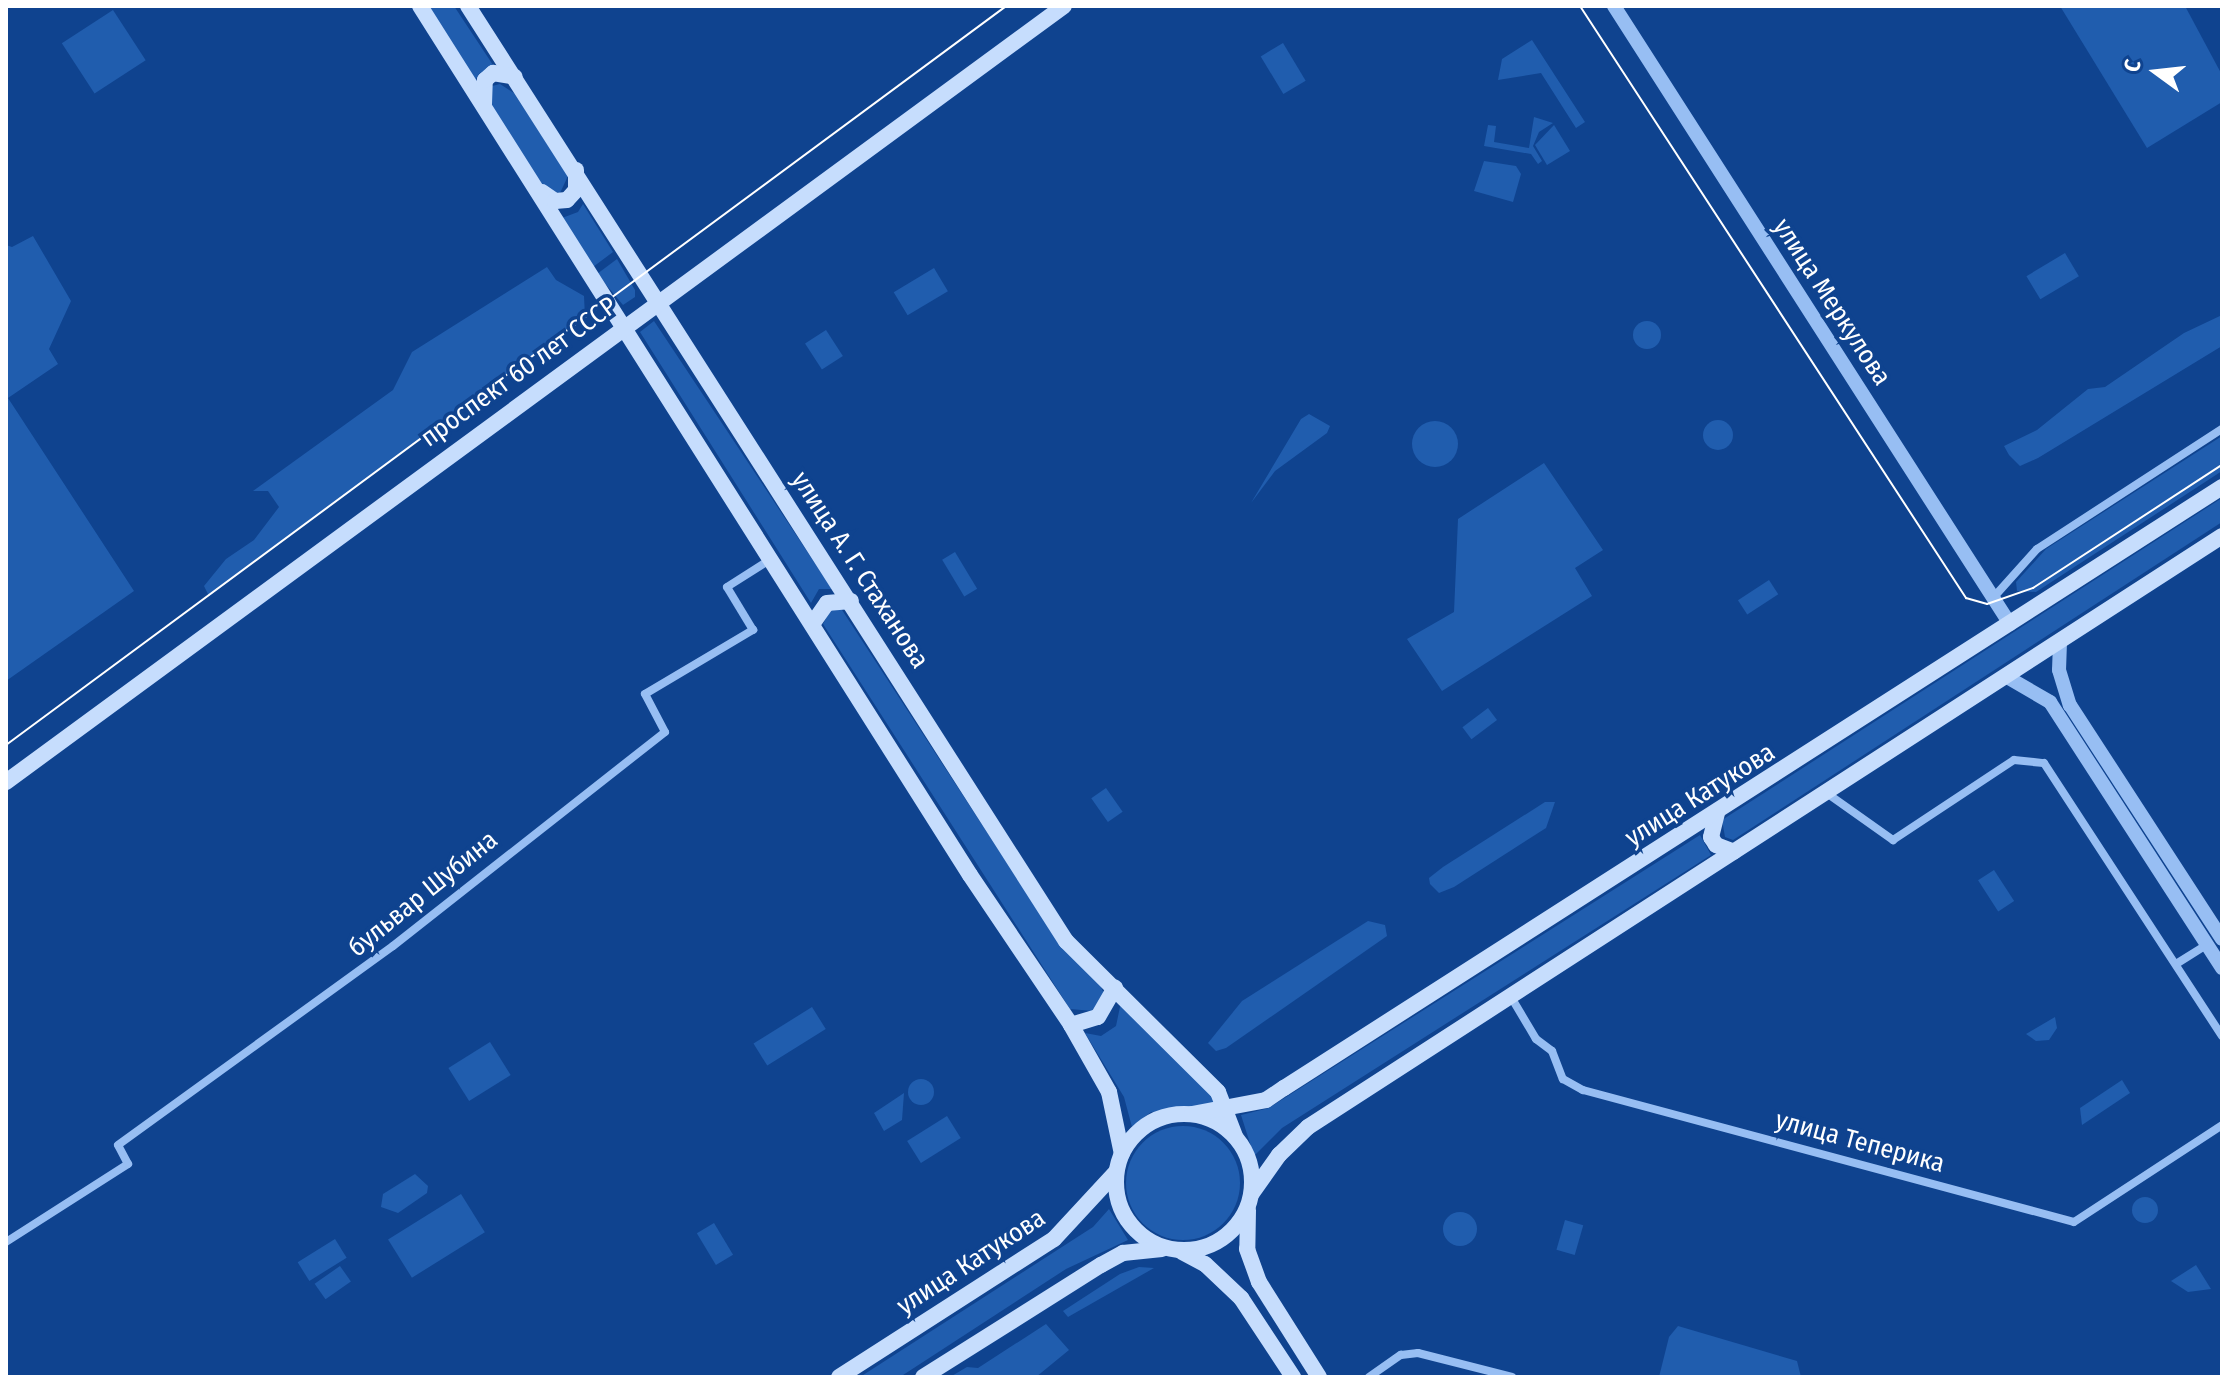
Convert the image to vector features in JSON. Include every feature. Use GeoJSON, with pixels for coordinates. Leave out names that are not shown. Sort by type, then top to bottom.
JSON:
{"type":"FeatureCollection","features":[{"type":"Feature","properties":{"kind":"main road"},"geometry":{"type":"LineString","coordinates":[[420,6],[1071,1025],[1109,1092],[1122,1154]]}},
{"type":"Feature","properties":{"kind":"main road","name":"улица А. Г. Стаханова"},"geometry":{"type":"LineString","coordinates":[[468,6],[576,168],[1066,941],[1218,1092],[1227,1108],[1235,1136]]}},
{"type":"Feature","properties":{"kind":"main road","name":"проспект 60 лет СССР"},"geometry":{"type":"LineString","coordinates":[[6,782],[659,299],[1064,6]]}},
{"type":"Feature","properties":{"kind":"main road"},"geometry":{"type":"LineString","coordinates":[[484,104],[485,80],[493,73],[515,77]]}},
{"type":"Feature","properties":{"kind":"main road"},"geometry":{"type":"LineString","coordinates":[[541,191],[555,201],[567,200],[576,190],[576,168]]}},
{"type":"Feature","properties":{"kind":"main road","name":"улица Катукова"},"geometry":{"type":"LineString","coordinates":[[1192,1114],[1251,1103],[1284,1088],[2222,487]]}},
{"type":"Feature","properties":{"kind":"main road"},"geometry":{"type":"LineString","coordinates":[[923,1377],[1123,1253],[1174,1250],[1220,1241],[1279,1155],[1308,1127],[1828,794],[2222,536]]}},
{"type":"Feature","properties":{"kind":"main road"},"geometry":{"type":"LineString","coordinates":[[813,623],[827,603],[851,601]]}},
{"type":"Feature","properties":{"kind":"main road"},"geometry":{"type":"LineString","coordinates":[[1717,813],[1711,837],[1716,845],[1734,852]]}},
{"type":"Feature","properties":{"kind":"main road"},"geometry":{"type":"LineString","coordinates":[[1071,1025],[1098,1017],[1115,987]]}},
{"type":"Feature","properties":{"kind":"main road"},"geometry":{"type":"LineString","coordinates":[[1218,1092],[1251,1103]]}},
{"type":"Feature","properties":{"kind":"main road"},"geometry":{"type":"LineString","coordinates":[[1293,1377],[1241,1298],[1205,1264],[1145,1238],[1127,1221],[1119,1206],[1116,1172],[1122,1154],[1150,1122],[1192,1114],[1235,1136],[1252,1172],[1247,1249],[1259,1282],[1319,1377]]}},
{"type":"Feature","properties":{"kind":"main road","name":"улица Катукова"},"geometry":{"type":"LineString","coordinates":[[839,1377],[1054,1239],[1116,1172]]}},
{"type":"Feature","properties":{"kind":"street","name":"улица Меркулова"},"geometry":{"type":"LineString","coordinates":[[1614,6],[2010,624]]}},
{"type":"Feature","properties":{"kind":"street"},"geometry":{"type":"LineString","coordinates":[[1993,598],[2037,549],[2222,429]]}},
{"type":"Feature","properties":{"kind":"street","name":"бульвар Шубина"},"geometry":{"type":"LineString","coordinates":[[6,1242],[128,1164],[118,1145],[393,946],[665,732],[645,694],[753,630],[727,587],[772,558]]}},
{"type":"Feature","properties":{"kind":"street"},"geometry":{"type":"LineString","coordinates":[[2060,642],[2059,670],[2070,705],[2222,939]]}},
{"type":"Feature","properties":{"kind":"street"},"geometry":{"type":"LineString","coordinates":[[2007,677],[2050,702],[2222,968]]}},
{"type":"Feature","properties":{"kind":"street"},"geometry":{"type":"LineString","coordinates":[[1828,794],[1893,840],[2014,760],[2044,763],[2222,1036]]}},
{"type":"Feature","properties":{"kind":"street"},"geometry":{"type":"LineString","coordinates":[[2176,964],[2207,945]]}},
{"type":"Feature","properties":{"kind":"street","name":"улица Теперика"},"geometry":{"type":"LineString","coordinates":[[1511,997],[1536,1039],[1552,1051],[1563,1079],[1583,1090],[2074,1222],[2222,1125]]}},
{"type":"Feature","properties":{"kind":"street"},"geometry":{"type":"LineString","coordinates":[[1369,1377],[1401,1355],[1418,1353],[1512,1377]]}},
{"type":"Feature","properties":{"kind":"shaded area"},"geometry":{"type":"Polygon","coordinates":[[[425,6],[454,6],[495,68],[480,73],[473,83],[425,6]]]}},
{"type":"Feature","properties":{"kind":"shaded area"},"geometry":{"type":"Polygon","coordinates":[[[2060,6],[2185,6],[2222,75],[2222,102],[2147,148],[2060,6]]]}},
{"type":"Feature","properties":{"kind":"shaded area"},"geometry":{"type":"Polygon","coordinates":[[[113,10],[146,60],[95,94],[62,43],[113,10]]]}},
{"type":"Feature","properties":{"kind":"shaded area"},"geometry":{"type":"Polygon","coordinates":[[[1532,40],[1585,122],[1576,128],[1541,73],[1498,80],[1502,59],[1532,40]]]}},
{"type":"Feature","properties":{"kind":"shaded area"},"geometry":{"type":"Polygon","coordinates":[[[1283,43],[1306,81],[1283,94],[1261,56],[1283,43]]]}},
{"type":"Feature","properties":{"kind":"shaded area"},"geometry":{"type":"Polygon","coordinates":[[[500,84],[514,93],[568,176],[560,193],[544,189],[487,104],[488,87],[500,84]]]}},
{"type":"Feature","properties":{"kind":"shaded area"},"geometry":{"type":"Polygon","coordinates":[[[1534,117],[1553,123],[1539,132],[1533,146],[1542,161],[1538,164],[1531,154],[1484,146],[1488,125],[1496,126],[1494,142],[1529,148],[1534,117]]]}},
{"type":"Feature","properties":{"kind":"shaded area"},"geometry":{"type":"Polygon","coordinates":[[[1554,125],[1570,151],[1547,165],[1535,145],[1554,125]]]}},
{"type":"Feature","properties":{"kind":"shaded area"},"geometry":{"type":"Polygon","coordinates":[[[1484,161],[1516,166],[1521,174],[1513,202],[1474,191],[1484,161]]]}},
{"type":"Feature","properties":{"kind":"shaded area"},"geometry":{"type":"Polygon","coordinates":[[[583,204],[613,252],[593,267],[562,218],[578,212],[583,204]]]}},
{"type":"Feature","properties":{"kind":"shaded area"},"geometry":{"type":"Polygon","coordinates":[[[33,236],[71,301],[49,349],[58,364],[8,398],[134,591],[6,681],[6,245],[12,247],[33,236]]]}},
{"type":"Feature","properties":{"kind":"shaded area"},"geometry":{"type":"Polygon","coordinates":[[[2065,253],[2079,276],[2040,299],[2026,276],[2065,253]]]}},
{"type":"Feature","properties":{"kind":"shaded area"},"geometry":{"type":"Polygon","coordinates":[[[617,259],[635,290],[635,297],[623,305],[597,274],[617,259]]]}},
{"type":"Feature","properties":{"kind":"shaded area"},"geometry":{"type":"Polygon","coordinates":[[[547,267],[556,280],[584,296],[585,317],[209,596],[204,586],[226,559],[254,540],[279,507],[268,491],[253,491],[393,390],[412,352],[547,267]]]}},
{"type":"Feature","properties":{"kind":"shaded area"},"geometry":{"type":"Polygon","coordinates":[[[934,268],[948,291],[908,315],[894,292],[934,268]]]}},
{"type":"Feature","properties":{"kind":"shaded area"},"geometry":{"type":"Polygon","coordinates":[[[2222,315],[2222,346],[2038,458],[2020,466],[2009,455],[2004,446],[2037,430],[2088,389],[2105,387],[2184,333],[2222,315]]]}},
{"type":"Feature","properties":{"kind":"shaded area"},"geometry":{"type":"Polygon","coordinates":[[[654,321],[832,589],[819,589],[811,603],[640,332],[654,321]]]}},
{"type":"Feature","properties":{"kind":"shaded area"},"geometry":{"type":"Polygon","coordinates":[[[1647,321],[1657,325],[1661,335],[1657,345],[1647,349],[1637,345],[1633,335],[1637,325],[1647,321]]]}},
{"type":"Feature","properties":{"kind":"shaded area"},"geometry":{"type":"Polygon","coordinates":[[[826,330],[843,356],[822,370],[805,344],[826,330]]]}},
{"type":"Feature","properties":{"kind":"shaded area"},"geometry":{"type":"Polygon","coordinates":[[[1309,414],[1330,426],[1327,433],[1275,471],[1251,503],[1301,419],[1309,414]]]}},
{"type":"Feature","properties":{"kind":"shaded area"},"geometry":{"type":"Polygon","coordinates":[[[1718,420],[1724,421],[1732,429],[1732,441],[1724,449],[1718,450],[1712,449],[1704,441],[1703,435],[1704,429],[1712,421],[1718,420]]]}},
{"type":"Feature","properties":{"kind":"shaded area"},"geometry":{"type":"Polygon","coordinates":[[[1435,421],[1451,428],[1458,444],[1451,460],[1435,467],[1419,460],[1412,444],[1419,428],[1435,421]]]}},
{"type":"Feature","properties":{"kind":"shaded area"},"geometry":{"type":"Polygon","coordinates":[[[2222,436],[2222,471],[2036,592],[2017,591],[2016,582],[2046,549],[2222,436]]]}},
{"type":"Feature","properties":{"kind":"shaded area"},"geometry":{"type":"Polygon","coordinates":[[[1544,463],[1603,550],[1575,568],[1592,596],[1442,691],[1407,639],[1454,612],[1458,519],[1544,463]]]}},
{"type":"Feature","properties":{"kind":"shaded area"},"geometry":{"type":"Polygon","coordinates":[[[2222,498],[2222,522],[1733,840],[1725,837],[1722,820],[2222,498]]]}},
{"type":"Feature","properties":{"kind":"shaded area"},"geometry":{"type":"Polygon","coordinates":[[[955,552],[977,589],[964,597],[942,560],[955,552]]]}},
{"type":"Feature","properties":{"kind":"shaded area"},"geometry":{"type":"Polygon","coordinates":[[[1769,580],[1778,594],[1747,614],[1738,600],[1769,580]]]}},
{"type":"Feature","properties":{"kind":"shaded area"},"geometry":{"type":"Polygon","coordinates":[[[831,609],[842,610],[1054,935],[1099,982],[1104,994],[1093,1011],[1070,1009],[823,624],[831,609]]]}},
{"type":"Feature","properties":{"kind":"shaded area"},"geometry":{"type":"Polygon","coordinates":[[[1488,708],[1497,720],[1471,739],[1462,727],[1488,708]]]}},
{"type":"Feature","properties":{"kind":"shaded area"},"geometry":{"type":"Polygon","coordinates":[[[1106,788],[1123,812],[1108,822],[1091,798],[1106,788]]]}},
{"type":"Feature","properties":{"kind":"shaded area"},"geometry":{"type":"Polygon","coordinates":[[[1545,802],[1555,802],[1546,828],[1454,887],[1439,893],[1430,884],[1429,878],[1443,867],[1545,802]]]}},
{"type":"Feature","properties":{"kind":"shaded area"},"geometry":{"type":"Polygon","coordinates":[[[1700,835],[1711,855],[1282,1128],[1254,1156],[1241,1115],[1269,1108],[1700,835]]]}},
{"type":"Feature","properties":{"kind":"shaded area"},"geometry":{"type":"Polygon","coordinates":[[[1994,870],[2014,901],[1998,911],[1978,880],[1994,870]]]}},
{"type":"Feature","properties":{"kind":"shaded area"},"geometry":{"type":"Polygon","coordinates":[[[1368,921],[1385,925],[1387,936],[1226,1048],[1216,1051],[1208,1043],[1242,1001],[1368,921]]]}},
{"type":"Feature","properties":{"kind":"shaded area"},"geometry":{"type":"Polygon","coordinates":[[[1121,1002],[1209,1088],[1219,1105],[1151,1112],[1132,1127],[1124,1097],[1085,1033],[1101,1036],[1116,1026],[1121,1002]]]}},
{"type":"Feature","properties":{"kind":"shaded area"},"geometry":{"type":"Polygon","coordinates":[[[812,1007],[826,1029],[767,1066],[753,1044],[812,1007]]]}},
{"type":"Feature","properties":{"kind":"shaded area"},"geometry":{"type":"Polygon","coordinates":[[[2055,1017],[2057,1028],[2049,1040],[2036,1041],[2026,1034],[2055,1017]]]}},
{"type":"Feature","properties":{"kind":"shaded area"},"geometry":{"type":"Polygon","coordinates":[[[490,1042],[511,1075],[469,1101],[448,1068],[490,1042]]]}},
{"type":"Feature","properties":{"kind":"shaded area"},"geometry":{"type":"Polygon","coordinates":[[[921,1079],[930,1083],[934,1092],[930,1101],[921,1105],[912,1101],[908,1092],[912,1083],[921,1079]]]}},
{"type":"Feature","properties":{"kind":"shaded area"},"geometry":{"type":"Polygon","coordinates":[[[2122,1080],[2130,1093],[2082,1125],[2080,1108],[2122,1080]]]}},
{"type":"Feature","properties":{"kind":"shaded area"},"geometry":{"type":"Polygon","coordinates":[[[904,1093],[902,1120],[884,1131],[874,1113],[904,1093]]]}},
{"type":"Feature","properties":{"kind":"shaded area"},"geometry":{"type":"Polygon","coordinates":[[[947,1116],[961,1138],[921,1163],[907,1141],[947,1116]]]}},
{"type":"Feature","properties":{"kind":"shaded area"},"geometry":{"type":"Polygon","coordinates":[[[1183,1126],[1205,1131],[1223,1143],[1235,1161],[1240,1183],[1235,1205],[1223,1223],[1205,1235],[1183,1240],[1161,1235],[1143,1223],[1131,1205],[1126,1183],[1131,1161],[1143,1143],[1161,1131],[1183,1126]]]}},
{"type":"Feature","properties":{"kind":"shaded area"},"geometry":{"type":"Polygon","coordinates":[[[415,1174],[428,1186],[427,1193],[398,1213],[381,1207],[383,1194],[415,1174]]]}},
{"type":"Feature","properties":{"kind":"shaded area"},"geometry":{"type":"Polygon","coordinates":[[[461,1194],[485,1232],[412,1278],[388,1240],[461,1194]]]}},
{"type":"Feature","properties":{"kind":"shaded area"},"geometry":{"type":"Polygon","coordinates":[[[2145,1197],[2154,1201],[2158,1210],[2154,1219],[2145,1223],[2136,1219],[2132,1210],[2136,1201],[2145,1197]]]}},
{"type":"Feature","properties":{"kind":"shaded area"},"geometry":{"type":"Polygon","coordinates":[[[1109,1209],[1128,1240],[1066,1269],[900,1377],[860,1377],[1093,1227],[1109,1209]]]}},
{"type":"Feature","properties":{"kind":"shaded area"},"geometry":{"type":"Polygon","coordinates":[[[1460,1212],[1472,1217],[1477,1229],[1472,1241],[1460,1246],[1448,1241],[1443,1229],[1448,1217],[1460,1212]]]}},
{"type":"Feature","properties":{"kind":"shaded area"},"geometry":{"type":"Polygon","coordinates":[[[1565,1220],[1583,1225],[1575,1255],[1556,1250],[1565,1220]]]}},
{"type":"Feature","properties":{"kind":"shaded area"},"geometry":{"type":"Polygon","coordinates":[[[714,1223],[733,1255],[716,1265],[697,1233],[714,1223]]]}},
{"type":"Feature","properties":{"kind":"shaded area"},"geometry":{"type":"Polygon","coordinates":[[[335,1239],[347,1258],[309,1281],[298,1262],[335,1239]]]}},
{"type":"Feature","properties":{"kind":"shaded area"},"geometry":{"type":"Polygon","coordinates":[[[2196,1265],[2211,1289],[2188,1292],[2171,1281],[2196,1265]]]}},
{"type":"Feature","properties":{"kind":"shaded area"},"geometry":{"type":"Polygon","coordinates":[[[340,1266],[351,1282],[326,1299],[315,1284],[340,1266]]]}},
{"type":"Feature","properties":{"kind":"shaded area"},"geometry":{"type":"Polygon","coordinates":[[[1139,1267],[1154,1268],[1068,1317],[1063,1311],[1120,1274],[1139,1267]]]}},
{"type":"Feature","properties":{"kind":"shaded area"},"geometry":{"type":"Polygon","coordinates":[[[1046,1324],[1069,1350],[1036,1377],[950,1377],[967,1367],[978,1368],[1046,1324]]]}},
{"type":"Feature","properties":{"kind":"shaded area"},"geometry":{"type":"Polygon","coordinates":[[[1678,1326],[1797,1361],[1801,1377],[1659,1377],[1669,1337],[1678,1326]]]}},
{"type":"Feature","properties":{"kind":"tram line"},"geometry":{"type":"LineString","coordinates":[[6,745],[1006,6]]}},
{"type":"Feature","properties":{"kind":"tram line"},"geometry":{"type":"LineString","coordinates":[[1580,6],[1966,598],[1987,604],[2033,588],[2222,465]]}}]}
